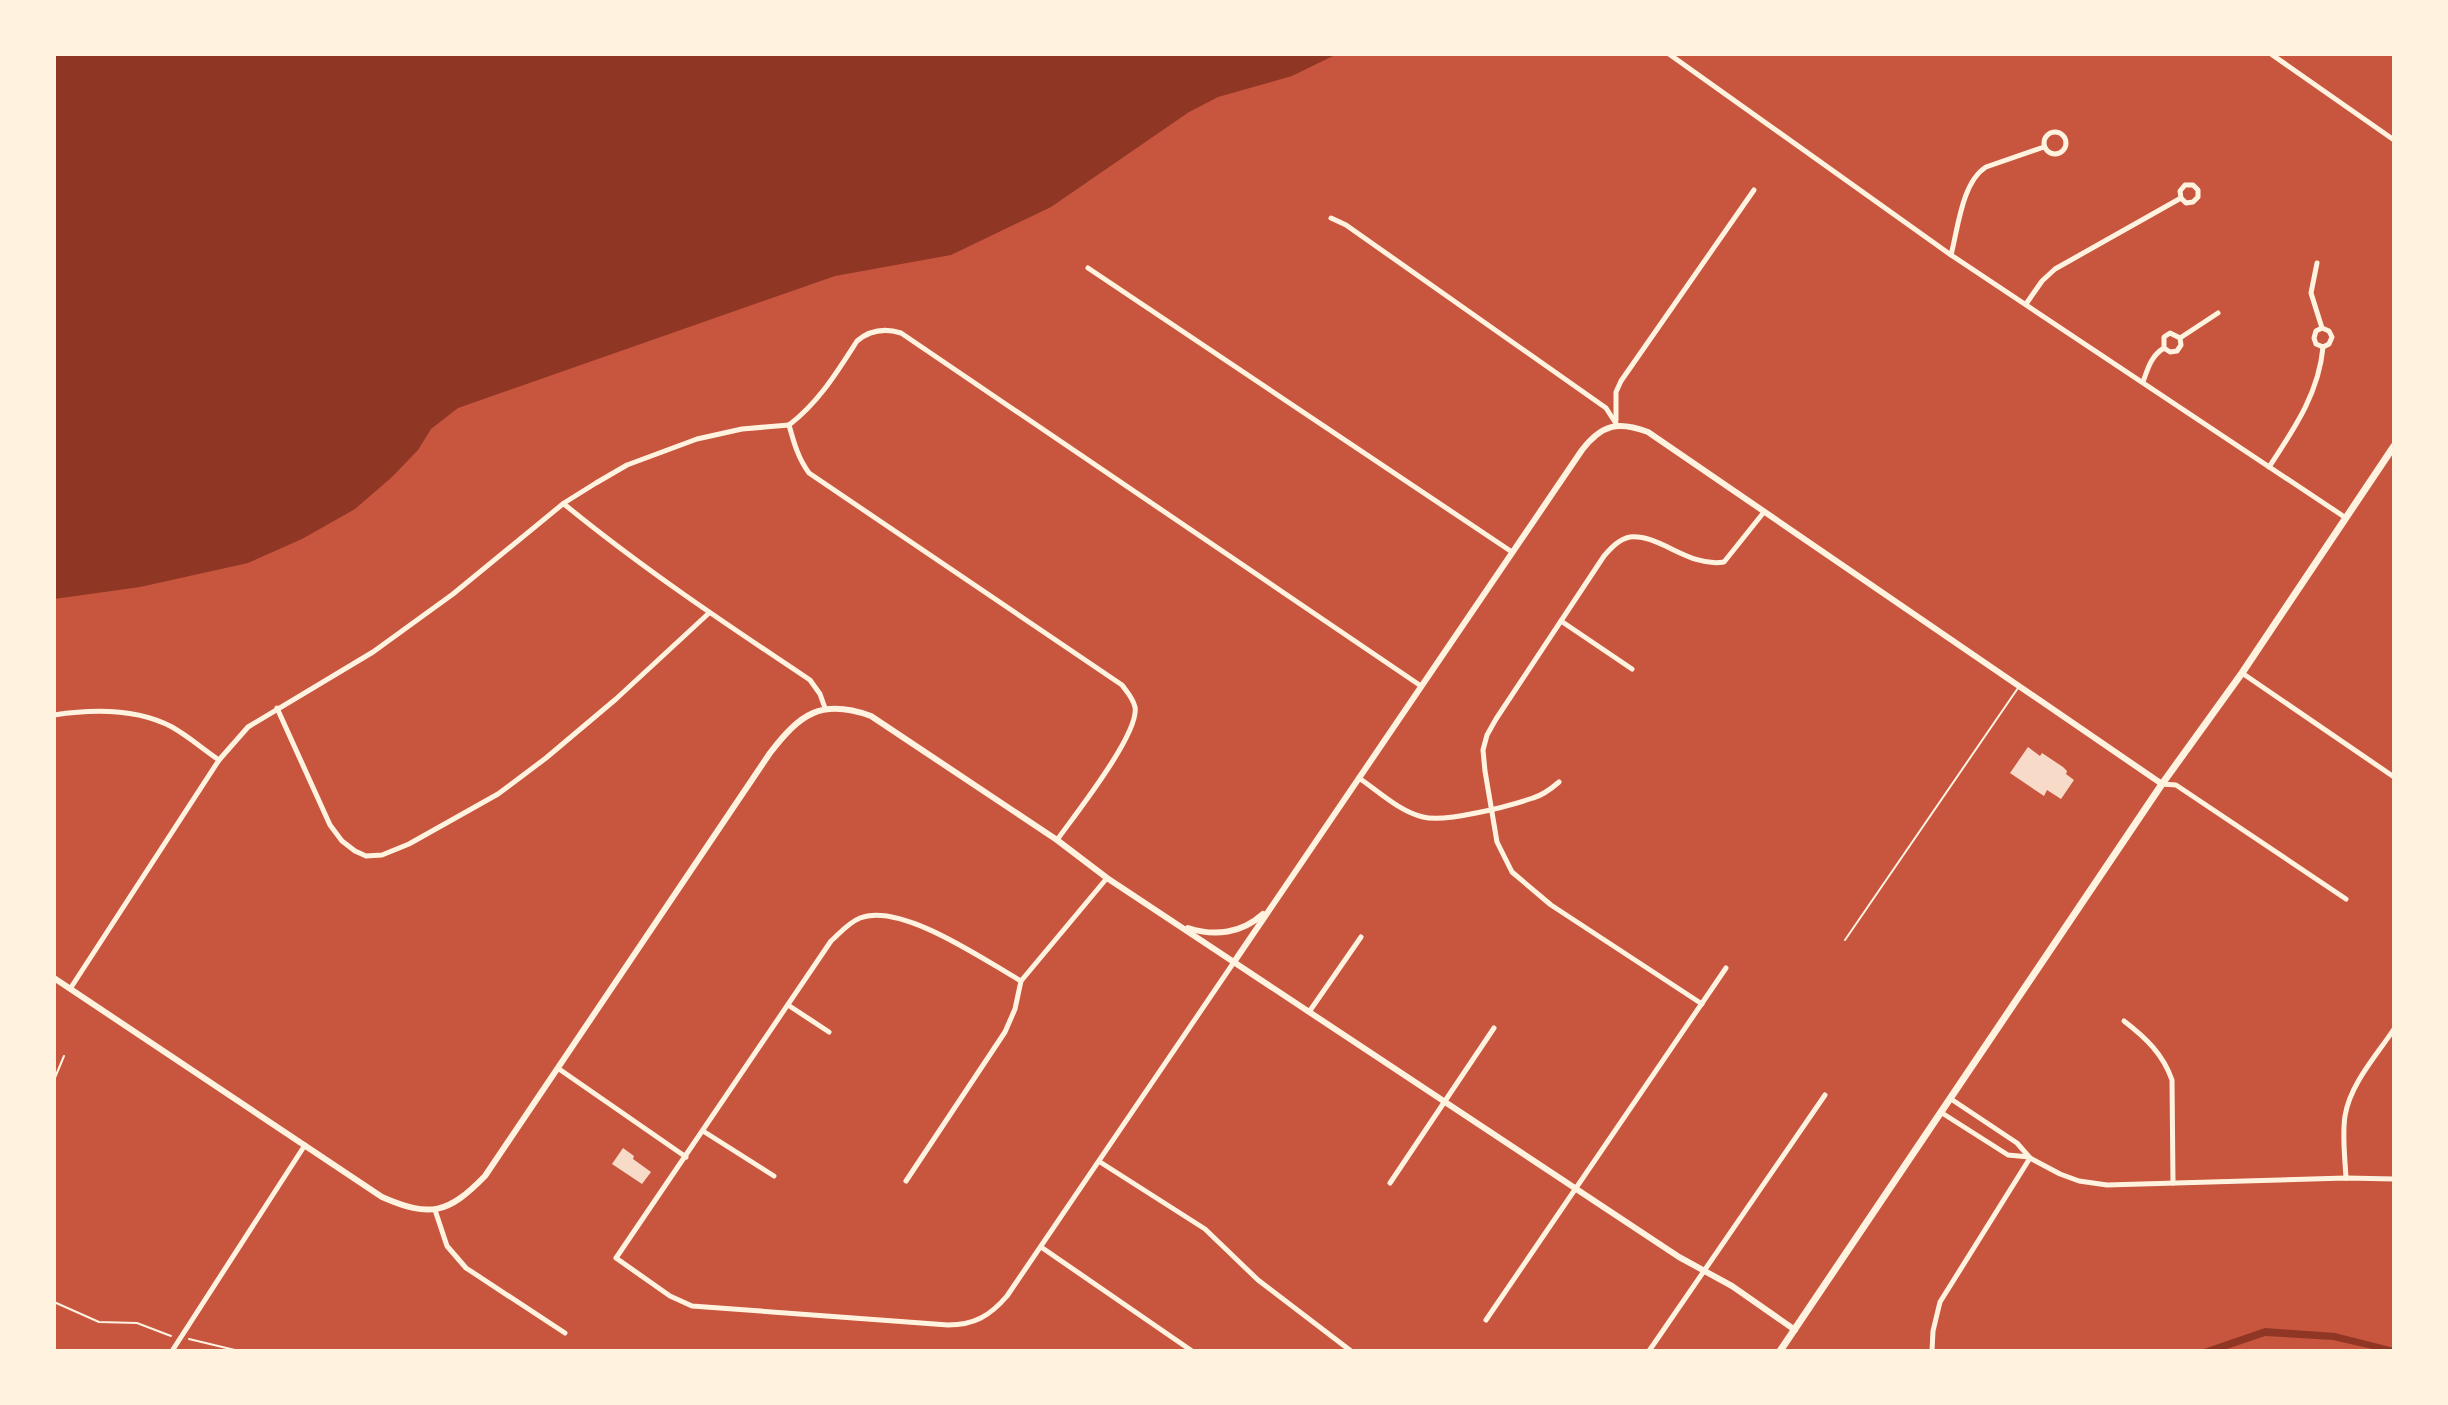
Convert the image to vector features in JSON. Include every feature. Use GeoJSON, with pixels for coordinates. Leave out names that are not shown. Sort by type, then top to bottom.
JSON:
{"type":"FeatureCollection","features":[{"type":"Feature","properties":{"kind":"main road"},"geometry":{"type":"LineString","coordinates":[[1780,1351],[2394,446]]}},
{"type":"Feature","properties":{"kind":"street"},"geometry":{"type":"LineString","coordinates":[[1669,54],[1951,255],[2346,518]]}},
{"type":"Feature","properties":{"kind":"street"},"geometry":{"type":"LineString","coordinates":[[2271,54],[2394,140]]}},
{"type":"Feature","properties":{"kind":"street"},"geometry":{"type":"LineString","coordinates":[[2051,133],[2060,134],[2065,140],[2064,148],[2058,154],[2050,153],[2044,147],[2045,139],[2051,133]]}},
{"type":"Feature","properties":{"kind":"street"},"geometry":{"type":"LineString","coordinates":[[1951,255],[1968,187],[1978,172],[2044,147]]}},
{"type":"Feature","properties":{"kind":"street"},"geometry":{"type":"LineString","coordinates":[[1617,425],[1616,392],[1621,381],[1754,190]]}},
{"type":"Feature","properties":{"kind":"street"},"geometry":{"type":"LineString","coordinates":[[2026,304],[2055,269],[2181,198]]}},
{"type":"Feature","properties":{"kind":"street"},"geometry":{"type":"LineString","coordinates":[[1331,218],[1359,234],[1606,408],[1617,425]]}},
{"type":"Feature","properties":{"kind":"street"},"geometry":{"type":"LineString","coordinates":[[2317,263],[2311,293],[2322,328],[2329,331],[2332,337],[2329,344],[2323,347],[2316,344],[2314,338],[2316,331],[2322,328]]}},
{"type":"Feature","properties":{"kind":"street"},"geometry":{"type":"LineString","coordinates":[[1088,268],[1512,552]]}},
{"type":"Feature","properties":{"kind":"street"},"geometry":{"type":"LineString","coordinates":[[2180,338],[2218,313]]}},
{"type":"Feature","properties":{"kind":"street"},"geometry":{"type":"LineString","coordinates":[[70,989],[219,760],[248,727],[373,652],[453,594],[564,503],[627,465],[697,439],[742,429],[789,425],[807,412],[822,394],[857,341],[876,331],[895,331],[912,338],[1421,686]]}},
{"type":"Feature","properties":{"kind":"street"},"geometry":{"type":"LineString","coordinates":[[2174,334],[2180,338],[2181,345],[2177,351],[2170,352],[2164,348],[2162,341],[2167,335],[2174,334]]}},
{"type":"Feature","properties":{"kind":"street"},"geometry":{"type":"LineString","coordinates":[[2269,467],[2313,393],[2322,364],[2323,347]]}},
{"type":"Feature","properties":{"kind":"street"},"geometry":{"type":"LineString","coordinates":[[2143,382],[2150,362],[2164,348]]}},
{"type":"Feature","properties":{"kind":"street"},"geometry":{"type":"LineString","coordinates":[[789,425],[795,449],[809,473],[1122,685],[1132,698],[1136,709],[1125,742],[1057,840]]}},
{"type":"Feature","properties":{"kind":"street"},"geometry":{"type":"LineString","coordinates":[[1021,981],[920,925],[874,915],[860,918],[847,926],[831,941],[616,1258],[670,1296],[692,1306],[948,1325],[965,1325],[994,1311],[1100,1162],[1592,437],[1601,430],[1617,425],[1648,432],[2162,784],[2176,785],[2346,899]]}},
{"type":"Feature","properties":{"kind":"street"},"geometry":{"type":"LineString","coordinates":[[564,503],[594,529],[709,613],[810,680],[825,708]]}},
{"type":"Feature","properties":{"kind":"street"},"geometry":{"type":"LineString","coordinates":[[1702,1004],[1551,905],[1512,872],[1500,853],[1483,750],[1487,735],[1604,556],[1615,544],[1629,537],[1646,539],[1699,561],[1711,564],[1724,562],[1764,512]]}},
{"type":"Feature","properties":{"kind":"street"},"geometry":{"type":"LineString","coordinates":[[277,708],[330,825],[342,841],[355,851],[366,856],[382,855],[409,844],[498,794],[616,699],[709,613]]}},
{"type":"Feature","properties":{"kind":"street"},"geometry":{"type":"LineString","coordinates":[[1561,621],[1632,669]]}},
{"type":"Feature","properties":{"kind":"street"},"geometry":{"type":"LineString","coordinates":[[2242,673],[2394,777]]}},
{"type":"Feature","properties":{"kind":"street"},"geometry":{"type":"LineString","coordinates":[[54,978],[382,1197],[409,1209],[435,1210],[457,1200],[485,1176],[789,729],[806,715],[825,708],[852,709],[871,716],[1057,840],[1107,878],[1444,1102],[1703,1272],[1732,1286],[1795,1330]]}},
{"type":"Feature","properties":{"kind":"street"},"geometry":{"type":"LineString","coordinates":[[54,715],[107,711],[144,715],[173,728],[219,760]]}},
{"type":"Feature","properties":{"kind":"street"},"geometry":{"type":"LineString","coordinates":[[1359,778],[1420,817],[1448,819],[1533,798],[1559,782]]}},
{"type":"Feature","properties":{"kind":"street"},"geometry":{"type":"LineString","coordinates":[[906,1181],[1005,1032],[1015,1009],[1021,981],[1107,878]]}},
{"type":"Feature","properties":{"kind":"street"},"geometry":{"type":"LineString","coordinates":[[1178,925],[1212,934],[1234,930],[1254,922],[1272,906]]}},
{"type":"Feature","properties":{"kind":"street"},"geometry":{"type":"LineString","coordinates":[[1309,1012],[1361,937]]}},
{"type":"Feature","properties":{"kind":"street"},"geometry":{"type":"LineString","coordinates":[[1486,1320],[1726,968]]}},
{"type":"Feature","properties":{"kind":"street"},"geometry":{"type":"LineString","coordinates":[[788,1005],[829,1032]]}},
{"type":"Feature","properties":{"kind":"street"},"geometry":{"type":"LineString","coordinates":[[2124,1021],[2157,1050],[2172,1080],[2173,1183]]}},
{"type":"Feature","properties":{"kind":"street"},"geometry":{"type":"LineString","coordinates":[[1390,1183],[1494,1028]]}},
{"type":"Feature","properties":{"kind":"street"},"geometry":{"type":"LineString","coordinates":[[2346,1178],[2345,1114],[2359,1081],[2394,1029]]}},
{"type":"Feature","properties":{"kind":"street"},"geometry":{"type":"LineString","coordinates":[[559,1069],[686,1157]]}},
{"type":"Feature","properties":{"kind":"street"},"geometry":{"type":"LineString","coordinates":[[1649,1351],[1825,1095]]}},
{"type":"Feature","properties":{"kind":"street"},"geometry":{"type":"LineString","coordinates":[[1951,1099],[2017,1143],[2030,1158]]}},
{"type":"Feature","properties":{"kind":"street"},"geometry":{"type":"LineString","coordinates":[[1942,1113],[2008,1155],[2030,1158],[2079,1181],[2107,1185],[2394,1179]]}},
{"type":"Feature","properties":{"kind":"street"},"geometry":{"type":"LineString","coordinates":[[703,1131],[774,1176]]}},
{"type":"Feature","properties":{"kind":"street"},"geometry":{"type":"LineString","coordinates":[[172,1351],[305,1145]]}},
{"type":"Feature","properties":{"kind":"street"},"geometry":{"type":"LineString","coordinates":[[1932,1351],[1940,1302],[2030,1158]]}},
{"type":"Feature","properties":{"kind":"street"},"geometry":{"type":"LineString","coordinates":[[1100,1162],[1205,1229],[1258,1280],[1351,1351]]}},
{"type":"Feature","properties":{"kind":"street"},"geometry":{"type":"LineString","coordinates":[[435,1210],[447,1246],[466,1268],[565,1333]]}},
{"type":"Feature","properties":{"kind":"street"},"geometry":{"type":"LineString","coordinates":[[1041,1247],[1192,1351]]}},
{"type":"Feature","properties":{"kind":"lane"},"geometry":{"type":"LineString","coordinates":[[1845,940],[2018,687]]}},
{"type":"Feature","properties":{"kind":"path"},"geometry":{"type":"LineString","coordinates":[[54,1080],[64,1056]]}},
{"type":"Feature","properties":{"kind":"path"},"geometry":{"type":"LineString","coordinates":[[54,1302],[99,1322],[137,1323],[167,1335],[239,1351]]}},
{"type":"Feature","properties":{"kind":"shaded area"},"geometry":{"type":"Polygon","coordinates":[[[54,54],[1337,54],[1292,76],[1218,97],[1189,112],[1051,207],[951,255],[835,276],[458,408],[431,429],[418,450],[355,509],[302,539],[248,563],[140,587],[54,599],[54,54]]]}},
{"type":"Feature","properties":{"kind":"shaded area"},"geometry":{"type":"Polygon","coordinates":[[[2265,1328],[2335,1333],[2394,1348],[2394,1351],[2333,1340],[2265,1336],[2221,1351],[2198,1351],[2265,1328]]]}},
{"type":"Feature","properties":{"kind":"building"},"geometry":{"type":"Polygon","coordinates":[[[2028,747],[2063,767],[2074,780],[2061,799],[2047,790],[2044,796],[2010,773],[2028,747]]]}},
{"type":"Feature","properties":{"kind":"building"},"geometry":{"type":"Polygon","coordinates":[[[623,1148],[651,1172],[642,1184],[612,1164],[623,1148]]]}}]}
